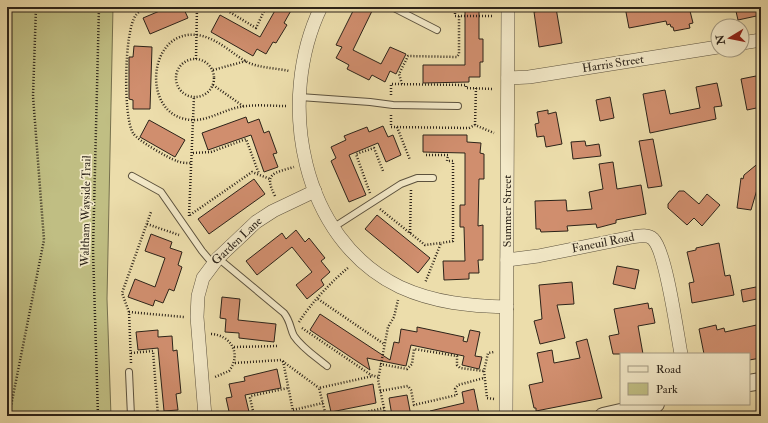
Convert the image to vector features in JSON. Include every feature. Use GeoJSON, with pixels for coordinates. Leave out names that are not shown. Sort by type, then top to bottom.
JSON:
{"type":"FeatureCollection","features":[{"type":"Feature","properties":{"kind":"street"},"geometry":{"type":"LineString","coordinates":[[321,7],[306,47],[298,97],[301,142],[308,171],[315,191],[334,227],[360,259],[399,287],[442,302],[472,306],[507,307]]}},
{"type":"Feature","properties":{"kind":"street","name":"Summer Street"},"geometry":{"type":"LineString","coordinates":[[506,416],[508,7]]}},
{"type":"Feature","properties":{"kind":"street"},"geometry":{"type":"LineString","coordinates":[[750,42],[761,40]]}},
{"type":"Feature","properties":{"kind":"street","name":"Harris Street"},"geometry":{"type":"LineString","coordinates":[[508,78],[529,77],[710,48]]}},
{"type":"Feature","properties":{"kind":"street","name":"Garden Lane"},"geometry":{"type":"LineString","coordinates":[[199,414],[197,307],[200,286],[215,261],[245,231],[264,216],[315,191]]}},
{"type":"Feature","properties":{"kind":"street","name":"Faneuil Road"},"geometry":{"type":"LineString","coordinates":[[507,260],[538,256],[632,236],[646,236],[653,239],[658,246],[665,269],[681,353]]}},
{"type":"Feature","properties":{"kind":"street"},"geometry":{"type":"LineString","coordinates":[[750,383],[761,381]]}},
{"type":"Feature","properties":{"kind":"street"},"geometry":{"type":"LineString","coordinates":[[603,416],[652,405]]}},
{"type":"Feature","properties":{"kind":"lane"},"geometry":{"type":"LineString","coordinates":[[392,7],[437,30]]}},
{"type":"Feature","properties":{"kind":"lane"},"geometry":{"type":"LineString","coordinates":[[298,97],[370,102],[393,106],[458,106]]}},
{"type":"Feature","properties":{"kind":"lane"},"geometry":{"type":"LineString","coordinates":[[132,176],[161,192],[188,231],[215,261],[284,314],[290,322],[293,334],[299,343],[327,366]]}},
{"type":"Feature","properties":{"kind":"lane"},"geometry":{"type":"LineString","coordinates":[[334,227],[385,193],[411,180],[433,178]]}},
{"type":"Feature","properties":{"kind":"lane"},"geometry":{"type":"LineString","coordinates":[[129,372],[131,416]]}},
{"type":"Feature","properties":{"kind":"path"},"geometry":{"type":"LineString","coordinates":[[9,416],[44,240],[33,96],[36,7]]}},
{"type":"Feature","properties":{"kind":"path","name":"Waltham Wayside Trail"},"geometry":{"type":"LineString","coordinates":[[98,416],[93,250],[99,7]]}},
{"type":"Feature","properties":{"kind":"path"},"geometry":{"type":"LineString","coordinates":[[146,7],[136,15],[128,51],[126,74],[130,125],[133,134],[140,140],[177,161],[192,163]]}},
{"type":"Feature","properties":{"kind":"path"},"geometry":{"type":"LineString","coordinates":[[196,58],[197,7]]}},
{"type":"Feature","properties":{"kind":"path"},"geometry":{"type":"LineString","coordinates":[[210,7],[223,8],[256,28],[266,7]]}},
{"type":"Feature","properties":{"kind":"path"},"geometry":{"type":"LineString","coordinates":[[455,7],[455,16],[497,16]]}},
{"type":"Feature","properties":{"kind":"path"},"geometry":{"type":"LineString","coordinates":[[402,84],[399,74],[408,56],[457,57],[459,54],[459,16]]}},
{"type":"Feature","properties":{"kind":"path"},"geometry":{"type":"LineString","coordinates":[[286,106],[243,107],[193,120],[185,120],[171,114],[161,102],[157,90],[156,73],[159,58],[169,42],[179,36],[196,34],[227,47],[246,61],[290,71]]}},
{"type":"Feature","properties":{"kind":"path"},"geometry":{"type":"LineString","coordinates":[[196,58],[203,60],[213,70],[213,85],[204,95],[194,96],[185,94],[180,90],[176,78],[180,66],[185,61],[196,58]]}},
{"type":"Feature","properties":{"kind":"path"},"geometry":{"type":"LineString","coordinates":[[213,70],[246,61]]}},
{"type":"Feature","properties":{"kind":"path"},"geometry":{"type":"LineString","coordinates":[[384,96],[391,96],[391,84],[466,85],[466,88],[497,89]]}},
{"type":"Feature","properties":{"kind":"path"},"geometry":{"type":"LineString","coordinates":[[213,85],[243,107]]}},
{"type":"Feature","properties":{"kind":"path"},"geometry":{"type":"LineString","coordinates":[[475,125],[476,88]]}},
{"type":"Feature","properties":{"kind":"path"},"geometry":{"type":"LineString","coordinates":[[188,231],[193,153],[194,96]]}},
{"type":"Feature","properties":{"kind":"path"},"geometry":{"type":"LineString","coordinates":[[385,114],[390,115],[390,127],[469,128],[475,125],[497,133]]}},
{"type":"Feature","properties":{"kind":"path"},"geometry":{"type":"LineString","coordinates":[[397,127],[410,160]]}},
{"type":"Feature","properties":{"kind":"path"},"geometry":{"type":"LineString","coordinates":[[193,153],[211,152],[246,139],[259,174]]}},
{"type":"Feature","properties":{"kind":"path"},"geometry":{"type":"LineString","coordinates":[[370,195],[356,154],[374,148],[383,171]]}},
{"type":"Feature","properties":{"kind":"path"},"geometry":{"type":"LineString","coordinates":[[377,206],[425,246],[453,242],[454,161],[447,161],[448,155],[426,155]]}},
{"type":"Feature","properties":{"kind":"path"},"geometry":{"type":"LineString","coordinates":[[275,197],[269,185],[273,174],[294,166]]}},
{"type":"Feature","properties":{"kind":"path"},"geometry":{"type":"LineString","coordinates":[[189,216],[252,172],[270,179]]}},
{"type":"Feature","properties":{"kind":"path"},"geometry":{"type":"LineString","coordinates":[[410,233],[411,180]]}},
{"type":"Feature","properties":{"kind":"path"},"geometry":{"type":"LineString","coordinates":[[129,372],[131,353],[129,312],[122,293],[152,212]]}},
{"type":"Feature","properties":{"kind":"path"},"geometry":{"type":"LineString","coordinates":[[147,224],[182,236]]}},
{"type":"Feature","properties":{"kind":"path"},"geometry":{"type":"LineString","coordinates":[[424,285],[441,243]]}},
{"type":"Feature","properties":{"kind":"path"},"geometry":{"type":"LineString","coordinates":[[350,266],[335,279],[310,307],[297,325],[374,376],[378,377]]}},
{"type":"Feature","properties":{"kind":"path"},"geometry":{"type":"LineString","coordinates":[[318,299],[384,344]]}},
{"type":"Feature","properties":{"kind":"path"},"geometry":{"type":"LineString","coordinates":[[385,416],[378,377],[388,327],[394,317],[398,300]]}},
{"type":"Feature","properties":{"kind":"path"},"geometry":{"type":"LineString","coordinates":[[129,312],[185,317]]}},
{"type":"Feature","properties":{"kind":"path"},"geometry":{"type":"LineString","coordinates":[[210,334],[224,337],[234,347],[235,363]]}},
{"type":"Feature","properties":{"kind":"path"},"geometry":{"type":"LineString","coordinates":[[234,347],[278,346]]}},
{"type":"Feature","properties":{"kind":"path"},"geometry":{"type":"LineString","coordinates":[[380,364],[407,368],[412,364],[414,349],[457,356],[457,365],[460,368],[484,371]]}},
{"type":"Feature","properties":{"kind":"path"},"geometry":{"type":"LineString","coordinates":[[131,353],[153,351],[158,416]]}},
{"type":"Feature","properties":{"kind":"path"},"geometry":{"type":"LineString","coordinates":[[496,352],[488,353],[484,371],[487,398],[496,400]]}},
{"type":"Feature","properties":{"kind":"path"},"geometry":{"type":"LineString","coordinates":[[283,361],[294,416]]}},
{"type":"Feature","properties":{"kind":"path"},"geometry":{"type":"LineString","coordinates":[[212,377],[225,374],[235,363],[283,361],[319,388],[326,416]]}},
{"type":"Feature","properties":{"kind":"path"},"geometry":{"type":"LineString","coordinates":[[319,388],[374,376]]}},
{"type":"Feature","properties":{"kind":"path"},"geometry":{"type":"LineString","coordinates":[[380,391],[408,386],[411,390],[414,405],[457,396],[455,389],[458,385],[484,378]]}},
{"type":"Feature","properties":{"kind":"path"},"geometry":{"type":"LineString","coordinates":[[252,416],[253,411],[250,398],[251,396],[288,388]]}},
{"type":"Feature","properties":{"kind":"path"},"geometry":{"type":"LineString","coordinates":[[293,410],[323,403]]}},
{"type":"Feature","properties":{"kind":"path"},"geometry":{"type":"LineString","coordinates":[[348,416],[384,408]]}},
{"type":"Feature","properties":{"kind":"path"},"geometry":{"type":"LineString","coordinates":[[152,416],[199,414]]}},
{"type":"Feature","properties":{"kind":"green space"},"geometry":{"type":"Polygon","coordinates":[[[7,7],[113,7],[107,299],[111,416],[7,416],[7,7]]]}},
{"type":"Feature","properties":{"kind":"building"},"geometry":{"type":"Polygon","coordinates":[[[169,7],[183,7],[188,18],[150,34],[143,18],[169,7]]]}},
{"type":"Feature","properties":{"kind":"building"},"geometry":{"type":"Polygon","coordinates":[[[277,7],[293,7],[284,23],[287,25],[276,43],[273,42],[266,54],[257,49],[253,56],[211,32],[220,15],[260,37],[277,7]]]}},
{"type":"Feature","properties":{"kind":"building"},"geometry":{"type":"Polygon","coordinates":[[[355,7],[365,7],[372,11],[353,50],[381,64],[390,47],[406,54],[396,74],[390,71],[385,82],[372,75],[369,80],[347,69],[349,65],[336,58],[342,47],[336,45],[355,7]]]}},
{"type":"Feature","properties":{"kind":"building"},"geometry":{"type":"Polygon","coordinates":[[[465,7],[479,7],[479,39],[483,39],[483,62],[480,62],[480,77],[469,77],[469,82],[423,83],[423,65],[465,65],[465,7]]]}},
{"type":"Feature","properties":{"kind":"building"},"geometry":{"type":"Polygon","coordinates":[[[625,7],[689,7],[693,23],[689,24],[690,28],[674,31],[670,24],[667,25],[666,21],[629,28],[625,7]]]}},
{"type":"Feature","properties":{"kind":"building"},"geometry":{"type":"Polygon","coordinates":[[[735,7],[761,7],[761,15],[747,18],[738,18],[735,7]]]}},
{"type":"Feature","properties":{"kind":"building"},"geometry":{"type":"Polygon","coordinates":[[[556,8],[562,43],[539,47],[534,12],[556,8]]]}},
{"type":"Feature","properties":{"kind":"building"},"geometry":{"type":"Polygon","coordinates":[[[134,46],[152,47],[150,109],[133,109],[133,100],[129,99],[129,57],[133,57],[134,46]]]}},
{"type":"Feature","properties":{"kind":"building"},"geometry":{"type":"Polygon","coordinates":[[[761,75],[761,107],[747,110],[741,79],[761,75]]]}},
{"type":"Feature","properties":{"kind":"building"},"geometry":{"type":"Polygon","coordinates":[[[717,83],[722,106],[714,107],[716,119],[650,133],[643,94],[665,90],[670,114],[700,108],[696,87],[717,83]]]}},
{"type":"Feature","properties":{"kind":"building"},"geometry":{"type":"Polygon","coordinates":[[[610,97],[614,118],[600,121],[596,100],[610,97]]]}},
{"type":"Feature","properties":{"kind":"building"},"geometry":{"type":"Polygon","coordinates":[[[548,110],[548,114],[556,112],[562,144],[546,147],[544,136],[537,137],[535,124],[539,123],[537,112],[548,110]]]}},
{"type":"Feature","properties":{"kind":"building"},"geometry":{"type":"Polygon","coordinates":[[[246,117],[248,123],[259,119],[264,133],[269,131],[277,153],[273,154],[278,167],[264,172],[251,135],[208,150],[202,133],[246,117]]]}},
{"type":"Feature","properties":{"kind":"building"},"geometry":{"type":"Polygon","coordinates":[[[149,120],[185,140],[175,157],[140,137],[149,120]]]}},
{"type":"Feature","properties":{"kind":"building"},"geometry":{"type":"Polygon","coordinates":[[[383,126],[388,137],[393,135],[401,155],[386,162],[378,143],[349,155],[366,195],[349,202],[331,161],[336,158],[331,147],[346,140],[344,136],[367,127],[369,132],[383,126]]]}},
{"type":"Feature","properties":{"kind":"building"},"geometry":{"type":"Polygon","coordinates":[[[423,135],[467,135],[467,142],[481,143],[480,153],[484,154],[484,179],[479,179],[478,226],[483,225],[483,260],[478,260],[479,273],[469,273],[469,279],[444,280],[443,261],[465,261],[464,227],[460,227],[460,205],[465,205],[465,153],[423,152],[423,135]]]}},
{"type":"Feature","properties":{"kind":"building"},"geometry":{"type":"Polygon","coordinates":[[[653,139],[662,186],[648,188],[639,141],[653,139]]]}},
{"type":"Feature","properties":{"kind":"building"},"geometry":{"type":"Polygon","coordinates":[[[585,141],[586,146],[599,144],[601,156],[573,159],[571,142],[585,141]]]}},
{"type":"Feature","properties":{"kind":"building"},"geometry":{"type":"Polygon","coordinates":[[[761,161],[761,176],[751,210],[737,208],[741,178],[743,179],[744,175],[761,161]]]}},
{"type":"Feature","properties":{"kind":"building"},"geometry":{"type":"Polygon","coordinates":[[[613,162],[617,189],[641,185],[646,214],[616,220],[616,223],[597,228],[596,224],[567,226],[568,231],[541,232],[540,229],[536,229],[535,201],[566,200],[567,211],[592,209],[589,192],[603,189],[599,164],[613,162]]]}},
{"type":"Feature","properties":{"kind":"building"},"geometry":{"type":"Polygon","coordinates":[[[254,179],[265,194],[209,234],[198,219],[254,179]]]}},
{"type":"Feature","properties":{"kind":"building"},"geometry":{"type":"Polygon","coordinates":[[[679,191],[684,191],[699,204],[707,194],[720,205],[702,226],[694,218],[687,225],[668,208],[668,204],[679,191]]]}},
{"type":"Feature","properties":{"kind":"building"},"geometry":{"type":"Polygon","coordinates":[[[377,215],[430,258],[418,273],[365,229],[377,215]]]}},
{"type":"Feature","properties":{"kind":"building"},"geometry":{"type":"Polygon","coordinates":[[[296,230],[305,242],[309,238],[325,258],[321,261],[330,272],[321,280],[324,285],[307,299],[296,285],[312,272],[292,247],[257,275],[246,261],[282,233],[286,239],[296,230]]]}},
{"type":"Feature","properties":{"kind":"building"},"geometry":{"type":"Polygon","coordinates":[[[151,234],[172,242],[170,248],[182,252],[178,265],[182,267],[174,291],[169,289],[163,303],[155,300],[153,306],[128,297],[135,279],[155,287],[165,258],[145,251],[151,234]]]}},
{"type":"Feature","properties":{"kind":"building"},"geometry":{"type":"Polygon","coordinates":[[[719,243],[725,276],[730,275],[734,295],[692,303],[689,283],[694,282],[687,252],[696,250],[696,248],[719,243]]]}},
{"type":"Feature","properties":{"kind":"building"},"geometry":{"type":"Polygon","coordinates":[[[617,266],[639,270],[635,289],[613,284],[617,266]]]}},
{"type":"Feature","properties":{"kind":"building"},"geometry":{"type":"Polygon","coordinates":[[[572,282],[574,304],[557,305],[565,338],[540,344],[534,321],[542,319],[539,285],[572,282]]]}},
{"type":"Feature","properties":{"kind":"building"},"geometry":{"type":"Polygon","coordinates":[[[761,286],[761,298],[743,302],[741,290],[761,286]]]}},
{"type":"Feature","properties":{"kind":"building"},"geometry":{"type":"Polygon","coordinates":[[[222,297],[240,299],[238,320],[276,324],[274,342],[239,338],[239,333],[225,332],[226,319],[220,318],[222,297]]]}},
{"type":"Feature","properties":{"kind":"building"},"geometry":{"type":"Polygon","coordinates":[[[648,303],[649,309],[652,308],[655,323],[638,326],[643,353],[613,354],[609,336],[619,334],[614,309],[648,303]]]}},
{"type":"Feature","properties":{"kind":"building"},"geometry":{"type":"Polygon","coordinates":[[[320,314],[390,360],[394,342],[399,343],[401,329],[417,332],[417,327],[464,337],[463,341],[467,342],[470,330],[480,332],[475,356],[482,357],[479,369],[462,365],[464,356],[411,345],[406,366],[367,358],[370,370],[310,330],[320,314]]]}},
{"type":"Feature","properties":{"kind":"building"},"geometry":{"type":"Polygon","coordinates":[[[761,324],[761,358],[750,360],[750,353],[704,353],[699,329],[716,325],[717,330],[724,328],[725,332],[761,324]]]}},
{"type":"Feature","properties":{"kind":"building"},"geometry":{"type":"Polygon","coordinates":[[[158,330],[158,337],[172,336],[173,351],[177,350],[181,393],[176,394],[178,410],[164,411],[158,348],[138,350],[136,332],[158,330]]]}},
{"type":"Feature","properties":{"kind":"building"},"geometry":{"type":"Polygon","coordinates":[[[587,339],[602,398],[536,411],[529,385],[543,382],[537,353],[552,350],[554,363],[580,358],[576,342],[587,339]]]}},
{"type":"Feature","properties":{"kind":"building"},"geometry":{"type":"Polygon","coordinates":[[[277,369],[281,388],[245,395],[250,416],[230,416],[226,398],[232,397],[229,384],[245,381],[244,377],[277,369]]]}},
{"type":"Feature","properties":{"kind":"building"},"geometry":{"type":"Polygon","coordinates":[[[373,384],[376,403],[331,412],[327,394],[373,384]]]}},
{"type":"Feature","properties":{"kind":"building"},"geometry":{"type":"Polygon","coordinates":[[[474,389],[479,414],[470,416],[430,416],[430,411],[464,403],[462,392],[474,389]]]}},
{"type":"Feature","properties":{"kind":"building"},"geometry":{"type":"Polygon","coordinates":[[[407,395],[411,416],[392,416],[389,398],[407,395]]]}}]}
